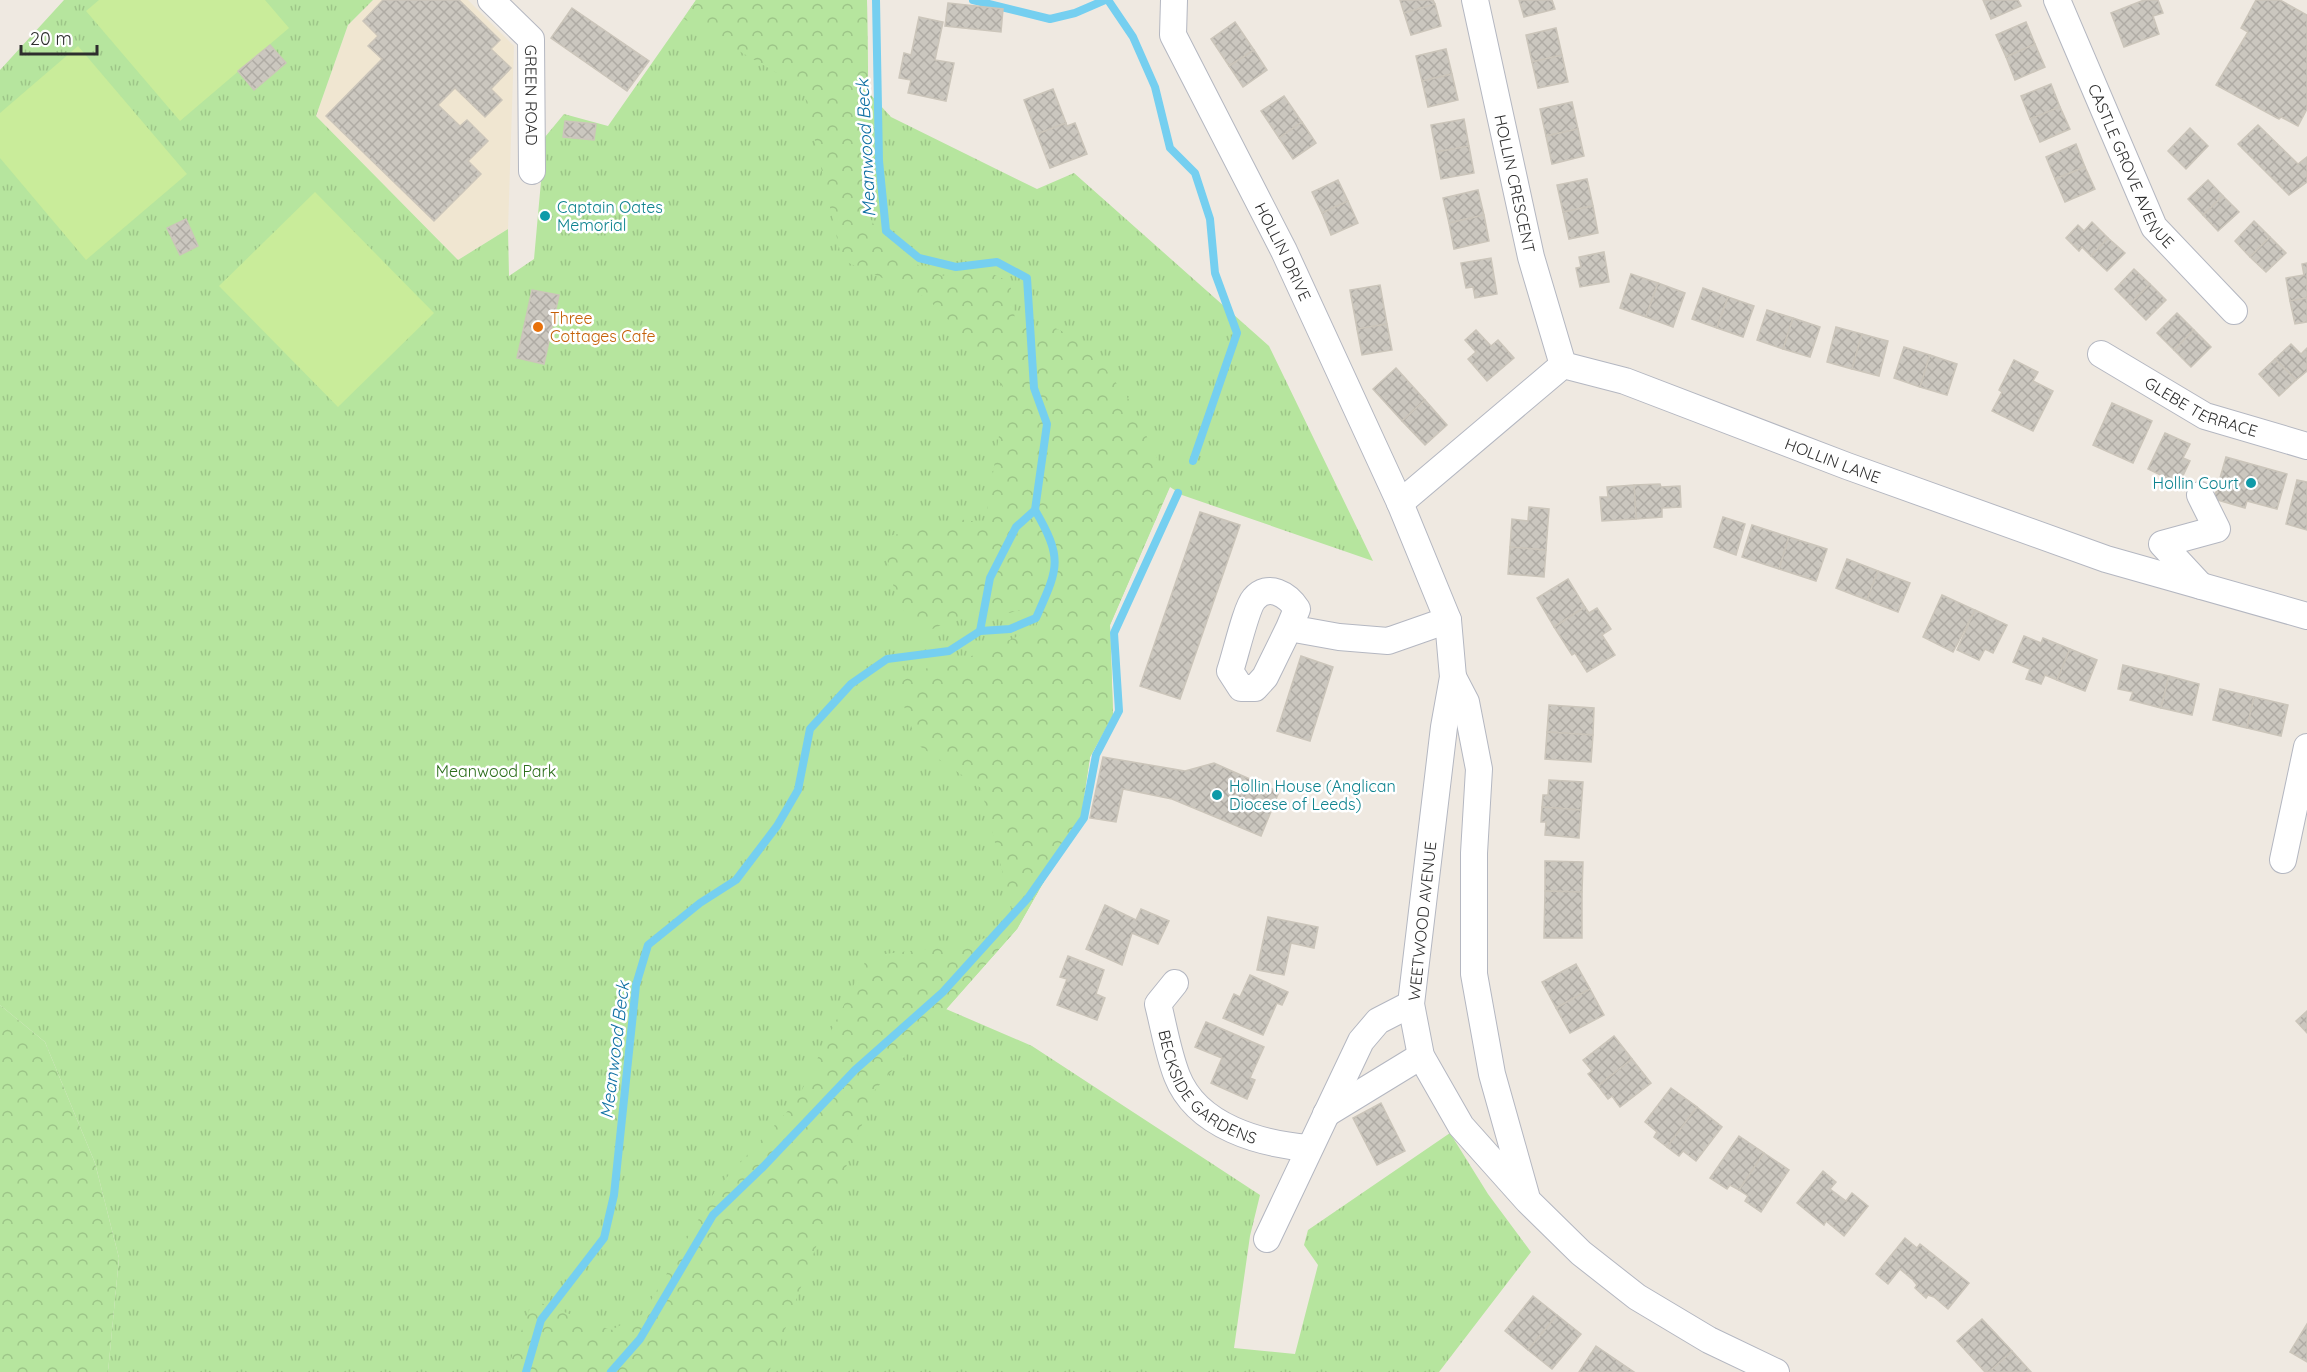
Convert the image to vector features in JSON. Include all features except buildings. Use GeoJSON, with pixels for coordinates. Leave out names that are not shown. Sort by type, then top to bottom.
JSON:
{"type":"FeatureCollection","features":[{"type":"Feature","properties":{"kind":"street","name":"GREEN ROAD"},"geometry":{"type":"LineString","coordinates":[[491,0],[531,39],[532,171]]}},
{"type":"Feature","properties":{"kind":"street","name":"HOLLIN DRIVE"},"geometry":{"type":"LineString","coordinates":[[1174,0],[1173,35],[1284,251],[1400,503]]}},
{"type":"Feature","properties":{"kind":"street","name":"HOLLIN CRESCENT"},"geometry":{"type":"LineString","coordinates":[[1475,0],[1532,257],[1563,365]]}},
{"type":"Feature","properties":{"kind":"street","name":"CASTLE GROVE AVENUE"},"geometry":{"type":"LineString","coordinates":[[2057,0],[2154,227],[2234,311]]}},
{"type":"Feature","properties":{"kind":"street","name":"GLEBE TERRACE"},"geometry":{"type":"LineString","coordinates":[[2101,354],[2205,416],[2307,446]]}},
{"type":"Feature","properties":{"kind":"street"},"geometry":{"type":"LineString","coordinates":[[1400,503],[1563,365]]}},
{"type":"Feature","properties":{"kind":"street","name":"HOLLIN LANE"},"geometry":{"type":"LineString","coordinates":[[1563,365],[1625,381],[1847,466],[2106,559],[2307,616]]}},
{"type":"Feature","properties":{"kind":"street"},"geometry":{"type":"LineString","coordinates":[[2200,495],[2217,529],[2162,544],[2201,586]]}},
{"type":"Feature","properties":{"kind":"street","name":"WEETWOOD AVENUE"},"geometry":{"type":"LineString","coordinates":[[1400,503],[1448,620],[1453,677],[1444,727],[1411,1004],[1421,1056],[1461,1126],[1528,1201],[1581,1253],[1637,1297],[1708,1340],[1776,1372]]}},
{"type":"Feature","properties":{"kind":"street"},"geometry":{"type":"LineString","coordinates":[[1289,628],[1339,637],[1388,641],[1448,620]]}},
{"type":"Feature","properties":{"kind":"street","name":"WEETWOOD AVENUE"},"geometry":{"type":"LineString","coordinates":[[1453,677],[1466,702],[1479,769],[1474,853],[1474,974],[1492,1074],[1528,1201]]}},
{"type":"Feature","properties":{"kind":"street"},"geometry":{"type":"LineString","coordinates":[[2283,860],[2307,747]]}},
{"type":"Feature","properties":{"kind":"street","name":"BECKSIDE GARDENS"},"geometry":{"type":"LineString","coordinates":[[1175,983],[1158,1004],[1178,1078],[1192,1099],[1208,1114],[1252,1139],[1309,1148]]}},
{"type":"Feature","properties":{"kind":"street"},"geometry":{"type":"LineString","coordinates":[[1267,1239],[1361,1041],[1378,1022],[1411,1004]]}},
{"type":"Feature","properties":{"kind":"street"},"geometry":{"type":"LineString","coordinates":[[1326,1114],[1421,1056]]}},
{"type":"Feature","properties":{"kind":"shaded area"},"geometry":{"type":"Polygon","coordinates":[[[373,0],[468,0],[514,46],[508,229],[458,260],[316,116],[348,25],[373,0]]]}},
{"type":"Feature","properties":{"kind":"green space","name":"Meanwood Park"},"geometry":{"type":"Polygon","coordinates":[[[64,0],[373,0],[348,25],[316,116],[458,260],[508,229],[509,276],[534,259],[545,137],[564,114],[608,126],[696,0],[867,0],[868,92],[891,117],[1037,189],[1074,173],[1269,346],[1373,561],[1182,495],[1170,487],[1110,625],[1113,715],[1090,757],[1081,816],[1017,929],[946,1009],[1032,1046],[1260,1195],[1250,1236],[1234,1348],[1295,1354],[1318,1265],[1304,1245],[1308,1230],[1450,1133],[1488,1194],[1531,1252],[1439,1372],[108,1372],[119,1258],[95,1163],[45,1042],[0,1005],[0,70],[64,0]]]}},
{"type":"Feature","properties":{"kind":"green space"},"geometry":{"type":"Polygon","coordinates":[[[99,0],[265,0],[289,28],[180,121],[86,11],[99,0]]]}},
{"type":"Feature","properties":{"kind":"green space"},"geometry":{"type":"Polygon","coordinates":[[[696,0],[867,0],[870,218],[890,252],[942,276],[984,270],[1010,282],[1016,327],[1055,328],[1085,342],[1130,401],[1170,486],[1110,625],[1113,715],[1090,757],[1081,816],[1017,929],[981,788],[918,745],[896,684],[941,661],[962,660],[1035,629],[1045,603],[1009,613],[971,612],[919,635],[897,601],[882,538],[958,519],[985,523],[1006,392],[979,352],[927,298],[842,260],[803,88],[684,19],[696,0]]]}},
{"type":"Feature","properties":{"kind":"green space"},"geometry":{"type":"Polygon","coordinates":[[[78,46],[187,174],[86,260],[0,158],[0,113],[78,46]]]}},
{"type":"Feature","properties":{"kind":"green space"},"geometry":{"type":"Polygon","coordinates":[[[315,192],[434,313],[338,407],[219,286],[315,192]]]}},
{"type":"Feature","properties":{"kind":"green space"},"geometry":{"type":"Polygon","coordinates":[[[1017,929],[875,1090],[769,1372],[506,1372],[533,1300],[611,1330],[643,1314],[717,1188],[796,1102],[868,956],[960,945],[1017,929]]]}},
{"type":"Feature","properties":{"kind":"green space"},"geometry":{"type":"Polygon","coordinates":[[[0,1005],[45,1042],[95,1163],[119,1258],[108,1372],[0,1372],[0,1005]]]}},
{"type":"Feature","properties":{"kind":"waterway","name":"Meanwood Beck"},"geometry":{"type":"LineString","coordinates":[[526,1372],[541,1320],[604,1238],[614,1195],[636,985],[648,945],[700,903],[736,880],[777,826],[798,790],[810,729],[851,684],[887,659],[949,651],[980,631],[990,578],[1016,527],[1035,510],[1047,424],[1034,388],[1027,278],[997,262],[956,267],[919,258],[886,231],[879,161],[876,0]]}},
{"type":"Feature","properties":{"kind":"waterway"},"geometry":{"type":"LineString","coordinates":[[973,0],[1050,19],[1075,13],[1105,0]]}},
{"type":"Feature","properties":{"kind":"waterway"},"geometry":{"type":"LineString","coordinates":[[1108,0],[1133,37],[1155,87],[1170,148],[1195,173],[1210,219],[1215,273],[1237,333],[1193,461]]}},
{"type":"Feature","properties":{"kind":"waterway"},"geometry":{"type":"LineString","coordinates":[[611,1372],[640,1339],[713,1215],[763,1167],[855,1070],[943,992],[1028,898],[1084,818],[1096,755],[1119,711],[1114,633],[1178,493]]}},
{"type":"Feature","properties":{"kind":"waterway"},"geometry":{"type":"LineString","coordinates":[[980,631],[1010,629],[1036,618],[1049,587],[1055,564],[1050,541],[1035,510]]}},
{"type":"Feature","properties":{"kind":"place","name":"Captain Oates Memorial"},"geometry":{"type":"Point","coordinates":[545,216]}},
{"type":"Feature","properties":{"kind":"place","name":"Three Cottages Cafe"},"geometry":{"type":"Point","coordinates":[538,327]}},
{"type":"Feature","properties":{"kind":"place","name":"Hollin Court"},"geometry":{"type":"Point","coordinates":[2251,483]}},
{"type":"Feature","properties":{"kind":"place","name":"Hollin House (Anglican Diocese of Leeds)"},"geometry":{"type":"Point","coordinates":[1217,795]}}]}
